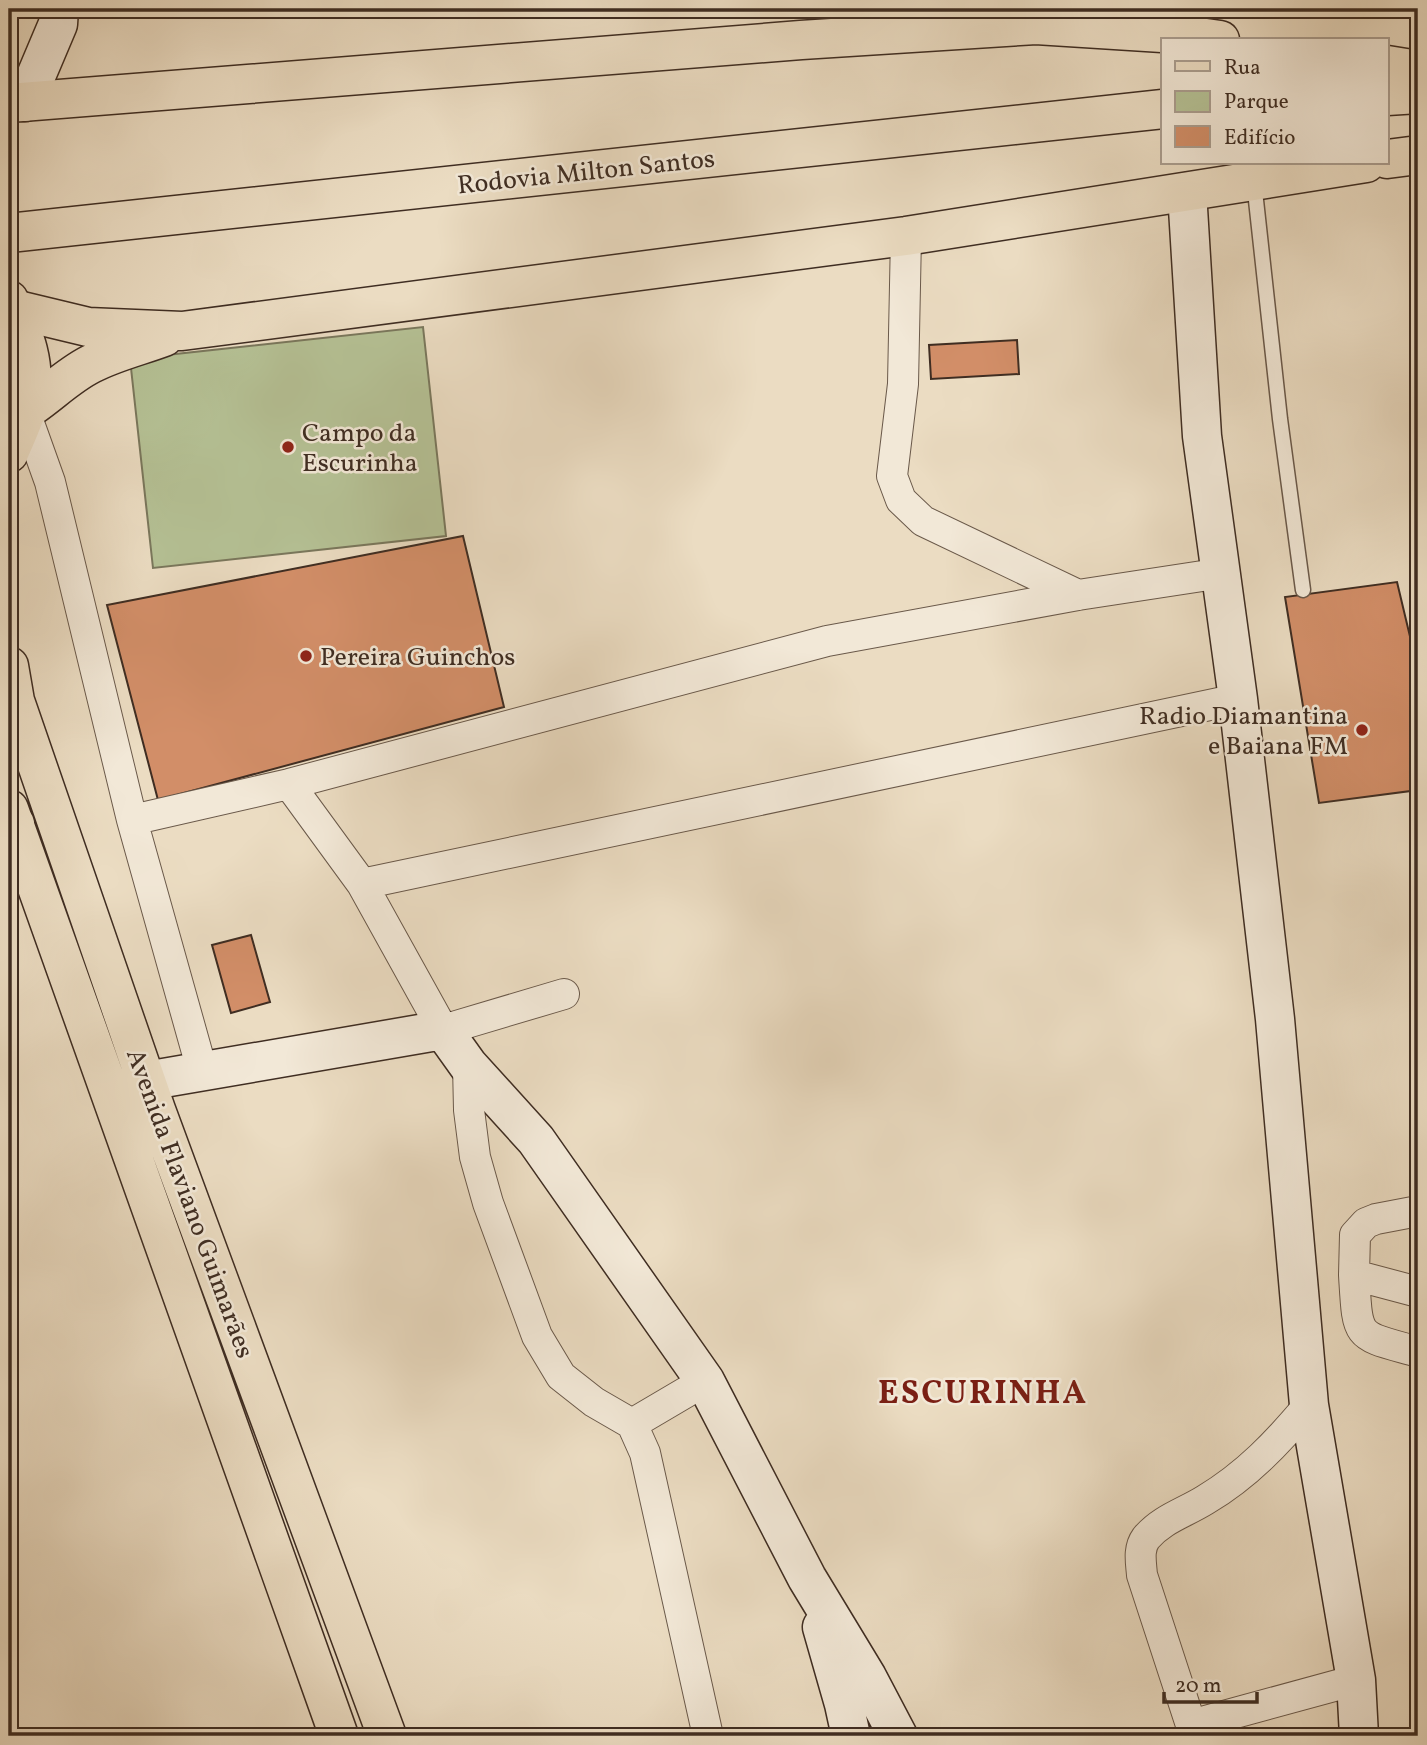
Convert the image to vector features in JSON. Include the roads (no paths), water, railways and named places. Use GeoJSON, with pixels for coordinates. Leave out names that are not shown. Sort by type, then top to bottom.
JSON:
{"type":"FeatureCollection","features":[{"type":"Feature","properties":{"kind":"main road"},"geometry":{"type":"LineString","coordinates":[[17,102],[801,40],[1036,25],[1206,38]]}},
{"type":"Feature","properties":{"kind":"main road"},"geometry":{"type":"LineString","coordinates":[[1388,65],[1418,70]]}},
{"type":"Feature","properties":{"kind":"main road"},"geometry":{"type":"LineString","coordinates":[[1388,96],[1418,94]]}},
{"type":"Feature","properties":{"kind":"main road","name":"Rodovia Milton Santos"},"geometry":{"type":"LineString","coordinates":[[23,232],[1161,109]]}},
{"type":"Feature","properties":{"kind":"main road"},"geometry":{"type":"LineString","coordinates":[[1388,159],[1418,155]]}},
{"type":"Feature","properties":{"kind":"main road"},"geometry":{"type":"LineString","coordinates":[[10,306],[88,327],[183,331],[906,236],[1360,164]]}},
{"type":"Feature","properties":{"kind":"main road"},"geometry":{"type":"LineString","coordinates":[[9,453],[17,415],[31,390],[30,361],[23,332],[10,306]]}},
{"type":"Feature","properties":{"kind":"main road"},"geometry":{"type":"LineString","coordinates":[[17,415],[91,364],[183,331]]}},
{"type":"Feature","properties":{"kind":"main road","name":"Avenida Flaviano Guimarães"},"geometry":{"type":"LineString","coordinates":[[9,666],[15,701],[146,1081],[387,1736]]}},
{"type":"Feature","properties":{"kind":"main road","name":"Avenida Flaviano Guimarães"},"geometry":{"type":"LineString","coordinates":[[11,816],[339,1736]]}},
{"type":"Feature","properties":{"kind":"street"},"geometry":{"type":"LineString","coordinates":[[17,102],[58,24],[59,9]]}},
{"type":"Feature","properties":{"kind":"street"},"geometry":{"type":"LineString","coordinates":[[1187,192],[1202,436],[1222,573],[1275,1019],[1308,1405],[1356,1680],[1359,1736]]}},
{"type":"Feature","properties":{"kind":"street"},"geometry":{"type":"LineString","coordinates":[[906,236],[904,384],[892,476],[901,499],[923,521],[1078,595]]}},
{"type":"Feature","properties":{"kind":"street"},"geometry":{"type":"LineString","coordinates":[[17,415],[50,482],[132,820],[202,1070]]}},
{"type":"Feature","properties":{"kind":"street"},"geometry":{"type":"LineString","coordinates":[[132,820],[289,784],[827,641],[1078,595],[1222,573]]}},
{"type":"Feature","properties":{"kind":"street"},"geometry":{"type":"LineString","coordinates":[[362,884],[1237,699]]}},
{"type":"Feature","properties":{"kind":"street"},"geometry":{"type":"LineString","coordinates":[[289,784],[362,884],[443,1030],[468,1065],[536,1140],[705,1381],[807,1578],[867,1677],[898,1736]]}},
{"type":"Feature","properties":{"kind":"street"},"geometry":{"type":"LineString","coordinates":[[146,1081],[443,1030],[565,994]]}},
{"type":"Feature","properties":{"kind":"street"},"geometry":{"type":"LineString","coordinates":[[468,1065],[475,1157],[488,1203],[537,1336],[561,1376],[594,1402],[632,1424],[645,1453],[708,1736]]}},
{"type":"Feature","properties":{"kind":"street"},"geometry":{"type":"LineString","coordinates":[[1418,1211],[1366,1223],[1354,1236],[1353,1275],[1356,1322],[1362,1332],[1371,1339],[1418,1352]]}},
{"type":"Feature","properties":{"kind":"street"},"geometry":{"type":"LineString","coordinates":[[1353,1275],[1418,1292]]}},
{"type":"Feature","properties":{"kind":"street"},"geometry":{"type":"LineString","coordinates":[[632,1424],[705,1381]]}},
{"type":"Feature","properties":{"kind":"street"},"geometry":{"type":"LineString","coordinates":[[1308,1405],[1251,1468],[1205,1500],[1163,1522],[1144,1540],[1140,1553],[1142,1575],[1192,1731],[1356,1680]]}},
{"type":"Feature","properties":{"kind":"street"},"geometry":{"type":"LineString","coordinates":[[807,1578],[845,1704],[851,1736]]}},
{"type":"Feature","properties":{"kind":"lane"},"geometry":{"type":"LineString","coordinates":[[1254,181],[1279,419],[1303,590]]}},
{"type":"Feature","properties":{"kind":"place","name":"Campo da Escurinha"},"geometry":{"type":"Point","coordinates":[288,447]}},
{"type":"Feature","properties":{"kind":"place","name":"Pereira Guinchos"},"geometry":{"type":"Point","coordinates":[306,656]}},
{"type":"Feature","properties":{"kind":"place","name":"Radio Diamantina e Baiana FM"},"geometry":{"type":"Point","coordinates":[1362,730]}},
{"type":"Feature","properties":{"kind":"district","name":"ESCURINHA"},"geometry":{"type":"Point","coordinates":[983,1391]}}]}
